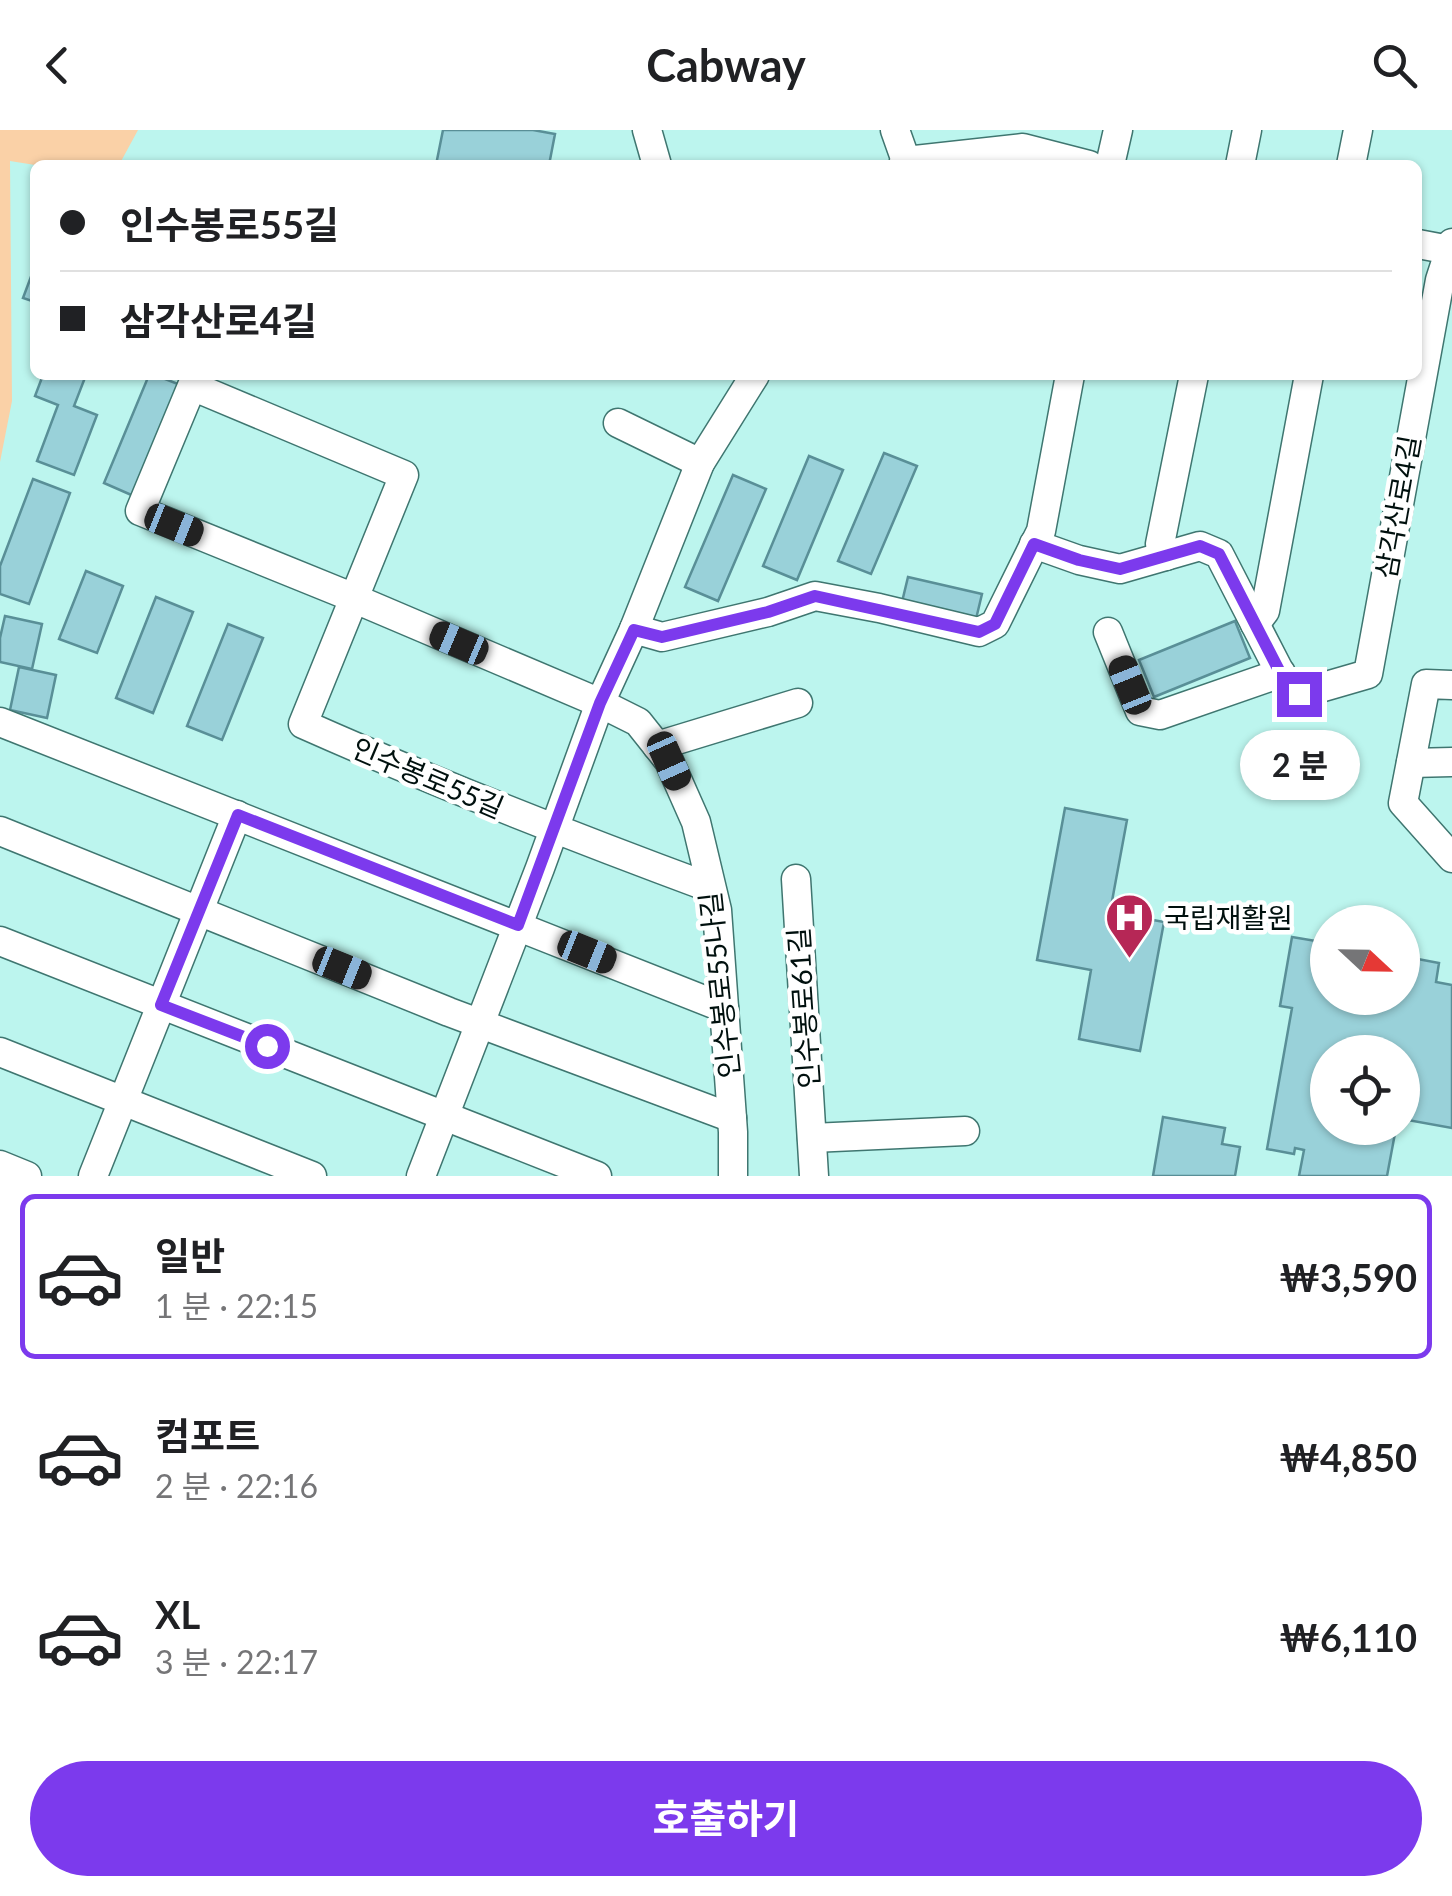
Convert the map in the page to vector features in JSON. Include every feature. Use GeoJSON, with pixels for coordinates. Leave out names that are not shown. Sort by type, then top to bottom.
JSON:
{"type":"FeatureCollection","features":[{"type":"Feature","properties":{"kind":"street"},"geometry":{"type":"LineString","coordinates":[[646,130],[655,160]]}},
{"type":"Feature","properties":{"kind":"street"},"geometry":{"type":"LineString","coordinates":[[895,130],[904,160]]}},
{"type":"Feature","properties":{"kind":"street"},"geometry":{"type":"LineString","coordinates":[[1111,160],[1118,130]]}},
{"type":"Feature","properties":{"kind":"street"},"geometry":{"type":"LineString","coordinates":[[1241,160],[1247,130]]}},
{"type":"Feature","properties":{"kind":"street"},"geometry":{"type":"LineString","coordinates":[[1352,160],[1358,130]]}},
{"type":"Feature","properties":{"kind":"street"},"geometry":{"type":"LineString","coordinates":[[929,160],[1023,148],[1070,160]]}},
{"type":"Feature","properties":{"kind":"street"},"geometry":{"type":"LineString","coordinates":[[1422,244],[1451,247]]}},
{"type":"Feature","properties":{"kind":"street","name":"삼각산로4길"},"geometry":{"type":"LineString","coordinates":[[1422,378],[1440,280],[1451,247]]}},
{"type":"Feature","properties":{"kind":"street"},"geometry":{"type":"LineString","coordinates":[[422,1176],[600,703],[634,630],[700,463],[748,380]]}},
{"type":"Feature","properties":{"kind":"street"},"geometry":{"type":"LineString","coordinates":[[634,630],[662,637],[768,612],[815,596],[979,632],[995,624],[1041,531],[1069,380]]}},
{"type":"Feature","properties":{"kind":"street"},"geometry":{"type":"LineString","coordinates":[[1166,556],[1160,544],[1193,380]]}},
{"type":"Feature","properties":{"kind":"street"},"geometry":{"type":"LineString","coordinates":[[1255,624],[1265,611],[1307,380]]}},
{"type":"Feature","properties":{"kind":"street","name":"삼각산로4길"},"geometry":{"type":"LineString","coordinates":[[1280,674],[1299,694],[1368,674],[1422,380]]}},
{"type":"Feature","properties":{"kind":"street"},"geometry":{"type":"LineString","coordinates":[[192,386],[404,475],[353,598],[140,511],[192,386]]}},
{"type":"Feature","properties":{"kind":"street"},"geometry":{"type":"LineString","coordinates":[[618,423],[700,463]]}},
{"type":"Feature","properties":{"kind":"street"},"geometry":{"type":"LineString","coordinates":[[1034,544],[1120,569],[1200,546],[1219,554],[1280,674],[1160,715],[1140,711],[1108,632]]}},
{"type":"Feature","properties":{"kind":"street","name":"인수봉로55나길"},"geometry":{"type":"LineString","coordinates":[[353,598],[638,722],[669,761],[696,822],[716,910],[733,1176]]}},
{"type":"Feature","properties":{"kind":"street","name":"인수봉로55길"},"geometry":{"type":"LineString","coordinates":[[353,598],[304,724],[554,830],[712,888]]}},
{"type":"Feature","properties":{"kind":"street"},"geometry":{"type":"LineString","coordinates":[[1452,685],[1426,684],[1403,803],[1452,858]]}},
{"type":"Feature","properties":{"kind":"street"},"geometry":{"type":"LineString","coordinates":[[657,746],[798,703]]}},
{"type":"Feature","properties":{"kind":"street"},"geometry":{"type":"LineString","coordinates":[[0,722],[724,1008]]}},
{"type":"Feature","properties":{"kind":"street"},"geometry":{"type":"LineString","coordinates":[[1411,763],[1452,762]]}},
{"type":"Feature","properties":{"kind":"street"},"geometry":{"type":"LineString","coordinates":[[93,1176],[238,815]]}},
{"type":"Feature","properties":{"kind":"street"},"geometry":{"type":"LineString","coordinates":[[0,831],[480,1024],[732,1118]]}},
{"type":"Feature","properties":{"kind":"street","name":"인수봉로61길"},"geometry":{"type":"LineString","coordinates":[[796,879],[814,1176]]}},
{"type":"Feature","properties":{"kind":"street"},"geometry":{"type":"LineString","coordinates":[[0,941],[597,1176]]}},
{"type":"Feature","properties":{"kind":"street"},"geometry":{"type":"LineString","coordinates":[[0,1052],[312,1176]]}},
{"type":"Feature","properties":{"kind":"street"},"geometry":{"type":"LineString","coordinates":[[812,1138],[965,1132]]}},
{"type":"Feature","properties":{"kind":"street"},"geometry":{"type":"LineString","coordinates":[[0,1166],[27,1176]]}},
{"type":"Feature","properties":{"kind":"shaded area"},"geometry":{"type":"Polygon","coordinates":[[[0,130],[138,130],[122,160],[30,160],[30,164],[10,161],[12,401],[0,462],[0,130]]]}},
{"type":"Feature","properties":{"kind":"building"},"geometry":{"type":"Polygon","coordinates":[[[443,130],[533,130],[555,134],[550,160],[437,160],[443,130]]]}},
{"type":"Feature","properties":{"kind":"building"},"geometry":{"type":"Polygon","coordinates":[[[30,279],[30,300],[23,298],[30,279]]]}},
{"type":"Feature","properties":{"kind":"building"},"geometry":{"type":"Polygon","coordinates":[[[41,380],[84,380],[74,406],[97,415],[74,475],[37,461],[58,405],[35,396],[41,380]]]}},
{"type":"Feature","properties":{"kind":"building"},"geometry":{"type":"Polygon","coordinates":[[[147,380],[168,380],[183,386],[136,497],[104,483],[147,380]]]}},
{"type":"Feature","properties":{"kind":"building"},"geometry":{"type":"Polygon","coordinates":[[[884,453],[917,466],[871,574],[838,561],[884,453]]]}},
{"type":"Feature","properties":{"kind":"building"},"geometry":{"type":"Polygon","coordinates":[[[809,456],[843,470],[797,580],[763,566],[809,456]]]}},
{"type":"Feature","properties":{"kind":"building"},"geometry":{"type":"Polygon","coordinates":[[[733,475],[766,489],[718,601],[685,587],[733,475]]]}},
{"type":"Feature","properties":{"kind":"building"},"geometry":{"type":"Polygon","coordinates":[[[33,479],[70,493],[29,604],[0,594],[0,566],[33,479]]]}},
{"type":"Feature","properties":{"kind":"building"},"geometry":{"type":"Polygon","coordinates":[[[86,571],[123,586],[97,653],[59,639],[86,571]]]}},
{"type":"Feature","properties":{"kind":"building"},"geometry":{"type":"Polygon","coordinates":[[[908,577],[982,594],[976,619],[902,602],[908,577]]]}},
{"type":"Feature","properties":{"kind":"building"},"geometry":{"type":"Polygon","coordinates":[[[156,597],[193,612],[153,713],[116,698],[156,597]]]}},
{"type":"Feature","properties":{"kind":"building"},"geometry":{"type":"Polygon","coordinates":[[[5,616],[42,624],[32,669],[0,662],[5,616]]]}},
{"type":"Feature","properties":{"kind":"building"},"geometry":{"type":"Polygon","coordinates":[[[1235,621],[1250,658],[1154,697],[1139,660],[1235,621]]]}},
{"type":"Feature","properties":{"kind":"building"},"geometry":{"type":"Polygon","coordinates":[[[228,624],[263,638],[222,740],[187,726],[228,624]]]}},
{"type":"Feature","properties":{"kind":"building"},"geometry":{"type":"Polygon","coordinates":[[[19,667],[56,675],[47,718],[10,710],[19,667]]]}},
{"type":"Feature","properties":{"kind":"building"},"geometry":{"type":"Polygon","coordinates":[[[1065,808],[1127,820],[1110,912],[1164,922],[1140,1051],[1079,1039],[1091,970],[1037,960],[1065,808]]]}},
{"type":"Feature","properties":{"kind":"building"},"geometry":{"type":"Polygon","coordinates":[[[1292,937],[1310,940],[1310,1015],[1420,1015],[1420,959],[1439,963],[1436,982],[1452,985],[1452,1128],[1420,1122],[1420,1035],[1310,1035],[1310,1145],[1393,1145],[1387,1176],[1299,1176],[1304,1150],[1295,1148],[1294,1154],[1267,1149],[1292,1008],[1280,1006],[1292,937]]]}},
{"type":"Feature","properties":{"kind":"building"},"geometry":{"type":"Polygon","coordinates":[[[1163,1117],[1225,1128],[1222,1144],[1240,1147],[1235,1176],[1153,1176],[1163,1117]]]}},
{"type":"Feature","properties":{"kind":"place","name":"국립재활원"},"geometry":{"type":"Point","coordinates":[1129,960]}},
{"type":"Feature","properties":{"kind":"route"},"geometry":{"type":"LineString","coordinates":[[267,1046],[161,1005],[238,815],[518,925],[600,703],[634,630],[662,637],[768,612],[815,596],[979,632],[995,624],[1034,544],[1120,569],[1200,546],[1219,554],[1286,684],[1299,694]]}}]}
